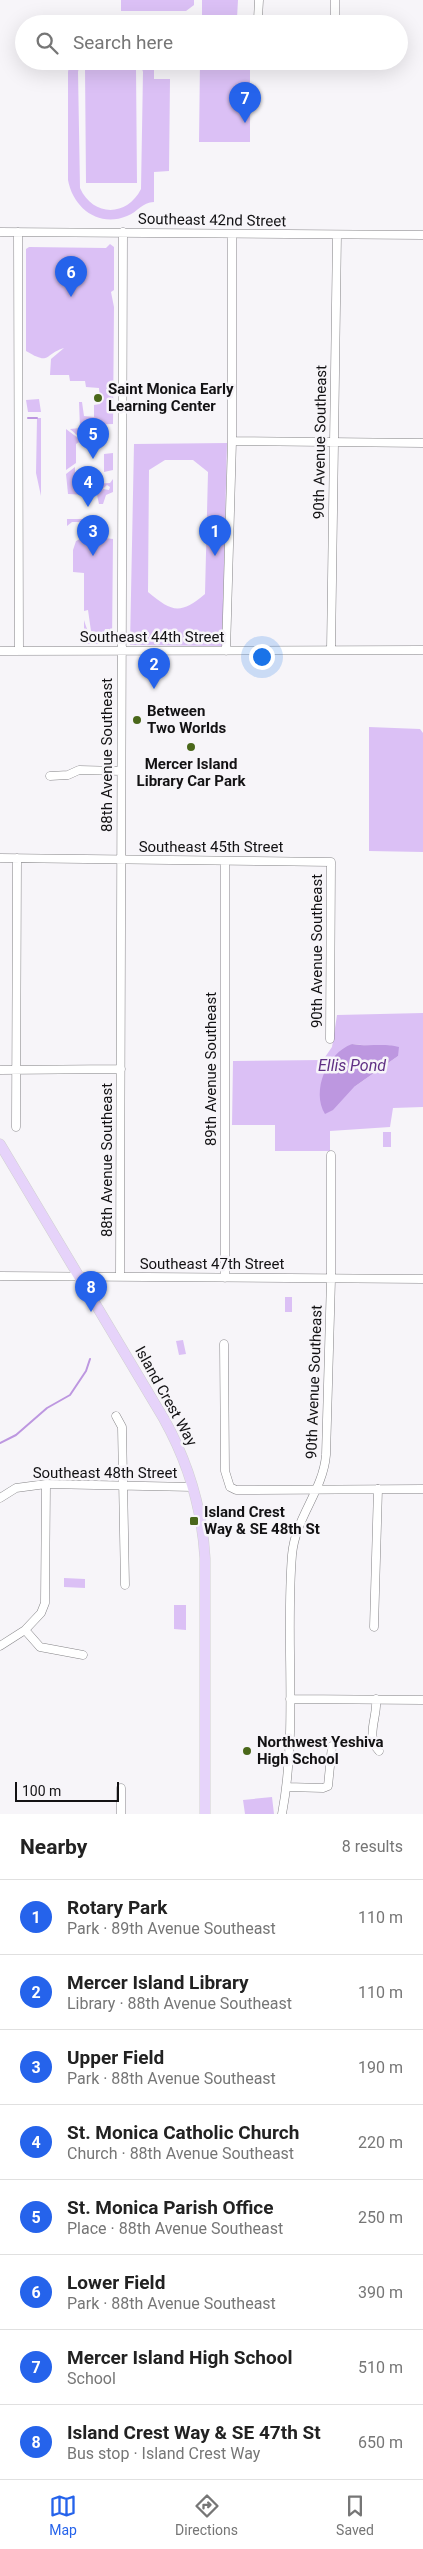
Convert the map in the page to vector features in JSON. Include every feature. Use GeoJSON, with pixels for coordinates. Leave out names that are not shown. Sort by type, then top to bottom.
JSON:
{"type":"FeatureCollection","features":[{"type":"Feature","properties":{"kind":"main road","name":"Island Crest Way"},"geometry":{"type":"LineString","coordinates":[[0,1144],[169,1428],[182,1453],[193,1487],[202,1526],[205,1558],[205,1814]]}},
{"type":"Feature","properties":{"kind":"street"},"geometry":{"type":"LineString","coordinates":[[258,0],[258,15]]}},
{"type":"Feature","properties":{"kind":"street"},"geometry":{"type":"LineString","coordinates":[[335,0],[335,15]]}},
{"type":"Feature","properties":{"kind":"street","name":"Southeast 42nd Street"},"geometry":{"type":"LineString","coordinates":[[0,232],[423,235]]}},
{"type":"Feature","properties":{"kind":"street"},"geometry":{"type":"LineString","coordinates":[[18,232],[19,650]]}},
{"type":"Feature","properties":{"kind":"street","name":"88th Avenue Southeast"},"geometry":{"type":"LineString","coordinates":[[120,1277],[123,232]]}},
{"type":"Feature","properties":{"kind":"street"},"geometry":{"type":"LineString","coordinates":[[226,651],[232,441],[232,234]]}},
{"type":"Feature","properties":{"kind":"street","name":"90th Avenue Southeast"},"geometry":{"type":"LineString","coordinates":[[331,650],[337,235]]}},
{"type":"Feature","properties":{"kind":"street"},"geometry":{"type":"LineString","coordinates":[[232,441],[423,444]]}},
{"type":"Feature","properties":{"kind":"street","name":"Southeast 44th Street"},"geometry":{"type":"LineString","coordinates":[[0,651],[423,650]]}},
{"type":"Feature","properties":{"kind":"street"},"geometry":{"type":"LineString","coordinates":[[50,776],[68,775],[79,770],[121,771]]}},
{"type":"Feature","properties":{"kind":"street","name":"Southeast 45th Street"},"geometry":{"type":"LineString","coordinates":[[0,858],[331,862]]}},
{"type":"Feature","properties":{"kind":"street"},"geometry":{"type":"LineString","coordinates":[[16,1127],[17,858]]}},
{"type":"Feature","properties":{"kind":"street","name":"89th Avenue Southeast"},"geometry":{"type":"LineString","coordinates":[[225,861],[225,1278]]}},
{"type":"Feature","properties":{"kind":"street","name":"90th Avenue Southeast"},"geometry":{"type":"LineString","coordinates":[[330,1039],[331,862]]}},
{"type":"Feature","properties":{"kind":"street"},"geometry":{"type":"LineString","coordinates":[[0,1070],[121,1069]]}},
{"type":"Feature","properties":{"kind":"street","name":"90th Avenue Southeast"},"geometry":{"type":"LineString","coordinates":[[282,1814],[287,1787],[292,1554],[301,1521],[323,1473],[326,1455],[331,1279],[331,1155]]}},
{"type":"Feature","properties":{"kind":"street","name":"Southeast 47th Street"},"geometry":{"type":"LineString","coordinates":[[0,1276],[423,1279]]}},
{"type":"Feature","properties":{"kind":"street"},"geometry":{"type":"LineString","coordinates":[[224,1344],[225,1471],[230,1487],[236,1490],[423,1489]]}},
{"type":"Feature","properties":{"kind":"street"},"geometry":{"type":"LineString","coordinates":[[116,1416],[122,1427],[125,1485],[125,1585]]}},
{"type":"Feature","properties":{"kind":"street"},"geometry":{"type":"LineString","coordinates":[[0,1646],[24,1630],[41,1613],[45,1603],[46,1484]]}},
{"type":"Feature","properties":{"kind":"street","name":"Southeast 48th Street"},"geometry":{"type":"LineString","coordinates":[[0,1498],[16,1488],[46,1484],[193,1487]]}},
{"type":"Feature","properties":{"kind":"street"},"geometry":{"type":"LineString","coordinates":[[374,1627],[378,1488]]}},
{"type":"Feature","properties":{"kind":"street"},"geometry":{"type":"LineString","coordinates":[[24,1630],[40,1647],[83,1655]]}},
{"type":"Feature","properties":{"kind":"street"},"geometry":{"type":"LineString","coordinates":[[290,1699],[423,1700]]}},
{"type":"Feature","properties":{"kind":"street"},"geometry":{"type":"LineString","coordinates":[[376,1700],[377,1712],[372,1730],[373,1742],[379,1751]]}},
{"type":"Feature","properties":{"kind":"street"},"geometry":{"type":"LineString","coordinates":[[287,1787],[323,1788],[328,1786],[332,1746]]}},
{"type":"Feature","properties":{"kind":"street"},"geometry":{"type":"LineString","coordinates":[[121,1788],[121,1814]]}},
{"type":"Feature","properties":{"kind":"shaded area"},"geometry":{"type":"Polygon","coordinates":[[[121,0],[194,0],[194,5],[186,11],[121,11],[121,0]]]}},
{"type":"Feature","properties":{"kind":"shaded area"},"geometry":{"type":"Polygon","coordinates":[[[202,0],[238,0],[237,15],[202,15],[202,0]]]}},
{"type":"Feature","properties":{"kind":"shaded area"},"geometry":{"type":"Polygon","coordinates":[[[68,70],[78,70],[80,188],[86,198],[93,204],[110,210],[119,209],[127,205],[141,189],[142,70],[154,70],[154,79],[170,79],[169,171],[154,172],[154,202],[143,205],[127,216],[107,219],[89,213],[75,199],[68,180],[68,70]]]}},
{"type":"Feature","properties":{"kind":"shaded area"},"geometry":{"type":"Polygon","coordinates":[[[85,70],[136,70],[137,183],[86,183],[85,70]]]}},
{"type":"Feature","properties":{"kind":"shaded area"},"geometry":{"type":"Polygon","coordinates":[[[200,70],[250,70],[250,142],[199,142],[200,70]]]}},
{"type":"Feature","properties":{"kind":"shaded area"},"geometry":{"type":"Polygon","coordinates":[[[110,244],[114,247],[114,290],[111,292],[114,307],[113,424],[86,425],[78,436],[70,429],[80,428],[79,402],[82,402],[84,416],[94,417],[94,405],[100,404],[99,388],[86,387],[85,381],[70,381],[69,375],[50,375],[51,359],[64,348],[44,358],[26,351],[26,249],[29,247],[106,248],[110,244]]]}},
{"type":"Feature","properties":{"kind":"shaded area"},"geometry":{"type":"Polygon","coordinates":[[[39,399],[41,412],[28,412],[26,400],[39,399]]]}},
{"type":"Feature","properties":{"kind":"shaded area"},"geometry":{"type":"Polygon","coordinates":[[[37,418],[41,418],[41,496],[36,473],[37,418]]]}},
{"type":"Feature","properties":{"kind":"shaded area"},"geometry":{"type":"Polygon","coordinates":[[[66,429],[78,438],[84,439],[76,444],[76,463],[66,470],[66,429]]]}},
{"type":"Feature","properties":{"kind":"shaded area"},"geometry":{"type":"Polygon","coordinates":[[[227,443],[222,646],[130,645],[134,444],[227,443]],[[165,460],[149,470],[148,592],[164,604],[176,608],[189,605],[205,594],[208,472],[193,460],[165,460]]]}},
{"type":"Feature","properties":{"kind":"shaded area"},"geometry":{"type":"Polygon","coordinates":[[[113,453],[113,470],[104,472],[104,454],[113,453]]]}},
{"type":"Feature","properties":{"kind":"shaded area"},"geometry":{"type":"Polygon","coordinates":[[[75,467],[75,484],[80,487],[88,486],[88,495],[68,494],[66,474],[75,467]]]}},
{"type":"Feature","properties":{"kind":"shaded area"},"geometry":{"type":"Polygon","coordinates":[[[113,479],[113,492],[106,495],[103,504],[99,504],[97,495],[103,489],[109,490],[110,487],[107,485],[96,495],[90,495],[91,484],[110,483],[113,479]]]}},
{"type":"Feature","properties":{"kind":"shaded area"},"geometry":{"type":"Polygon","coordinates":[[[96,516],[97,522],[72,522],[67,526],[67,519],[96,519],[96,516]]]}},
{"type":"Feature","properties":{"kind":"shaded area"},"geometry":{"type":"Polygon","coordinates":[[[82,538],[113,539],[112,644],[87,644],[84,642],[84,620],[90,634],[95,637],[109,640],[109,629],[105,629],[104,633],[91,631],[88,610],[84,611],[84,573],[73,572],[73,550],[76,541],[82,538]]]}},
{"type":"Feature","properties":{"kind":"shaded area"},"geometry":{"type":"Polygon","coordinates":[[[369,727],[420,729],[423,733],[423,852],[369,851],[369,727]]]}},
{"type":"Feature","properties":{"kind":"shaded area"},"geometry":{"type":"Polygon","coordinates":[[[423,1013],[423,1107],[393,1108],[390,1127],[330,1131],[330,1151],[275,1151],[275,1125],[232,1125],[233,1061],[323,1060],[332,1047],[337,1015],[423,1013]],[[352,1044],[332,1059],[321,1086],[354,1087],[398,1056],[390,1045],[381,1047],[352,1044]]]}},
{"type":"Feature","properties":{"kind":"shaded area"},"geometry":{"type":"Polygon","coordinates":[[[383,1132],[391,1132],[391,1147],[383,1147],[383,1132]]]}},
{"type":"Feature","properties":{"kind":"shaded area"},"geometry":{"type":"Polygon","coordinates":[[[285,1297],[292,1297],[292,1312],[285,1312],[285,1297]]]}},
{"type":"Feature","properties":{"kind":"shaded area"},"geometry":{"type":"Polygon","coordinates":[[[183,1340],[186,1354],[179,1355],[176,1341],[183,1340]]]}},
{"type":"Feature","properties":{"kind":"shaded area"},"geometry":{"type":"Polygon","coordinates":[[[64,1578],[85,1579],[85,1588],[64,1587],[64,1578]]]}},
{"type":"Feature","properties":{"kind":"shaded area"},"geometry":{"type":"Polygon","coordinates":[[[174,1605],[186,1605],[186,1630],[174,1629],[174,1605]]]}},
{"type":"Feature","properties":{"kind":"shaded area"},"geometry":{"type":"Polygon","coordinates":[[[272,1797],[274,1814],[245,1814],[243,1800],[272,1797]]]}},
{"type":"Feature","properties":{"kind":"water","name":"Ellis Pond"},"geometry":{"type":"Polygon","coordinates":[[[352,1044],[399,1047],[398,1056],[354,1087],[333,1110],[325,1114],[321,1105],[320,1095],[324,1074],[335,1056],[352,1044]]]}},
{"type":"Feature","properties":{"kind":"waterway"},"geometry":{"type":"LineString","coordinates":[[28,418],[37,418]]}},
{"type":"Feature","properties":{"kind":"waterway"},"geometry":{"type":"LineString","coordinates":[[0,1443],[16,1435],[47,1408],[70,1395],[86,1371],[90,1359]]}},
{"type":"Feature","properties":{"kind":"place","name":"Mercer Island High School"},"geometry":{"type":"Point","coordinates":[245,123]}},
{"type":"Feature","properties":{"kind":"place","name":"Lower Field"},"geometry":{"type":"Point","coordinates":[71,297]}},
{"type":"Feature","properties":{"kind":"place","name":"Saint Monica Early Learning Center"},"geometry":{"type":"Point","coordinates":[98,398]}},
{"type":"Feature","properties":{"kind":"place","name":"St. Monica Parish Office"},"geometry":{"type":"Point","coordinates":[93,459]}},
{"type":"Feature","properties":{"kind":"place","name":"St. Monica Catholic Church"},"geometry":{"type":"Point","coordinates":[88,507]}},
{"type":"Feature","properties":{"kind":"place","name":"Upper Field"},"geometry":{"type":"Point","coordinates":[93,556]}},
{"type":"Feature","properties":{"kind":"place","name":"Rotary Park"},"geometry":{"type":"Point","coordinates":[215,556]}},
{"type":"Feature","properties":{"kind":"place","name":"Mercer Island Library"},"geometry":{"type":"Point","coordinates":[154,689]}},
{"type":"Feature","properties":{"kind":"place","name":"Between Two Worlds"},"geometry":{"type":"Point","coordinates":[137,720]}},
{"type":"Feature","properties":{"kind":"place","name":"Mercer Island Library Car Park"},"geometry":{"type":"Point","coordinates":[191,747]}},
{"type":"Feature","properties":{"kind":"place","name":"Island Crest Way & SE 47th St"},"geometry":{"type":"Point","coordinates":[91,1312]}},
{"type":"Feature","properties":{"kind":"place","name":"Island Crest Way & SE 48th St"},"geometry":{"type":"Point","coordinates":[194,1521]}},
{"type":"Feature","properties":{"kind":"place","name":"Northwest Yeshiva High School"},"geometry":{"type":"Point","coordinates":[247,1751]}}]}
